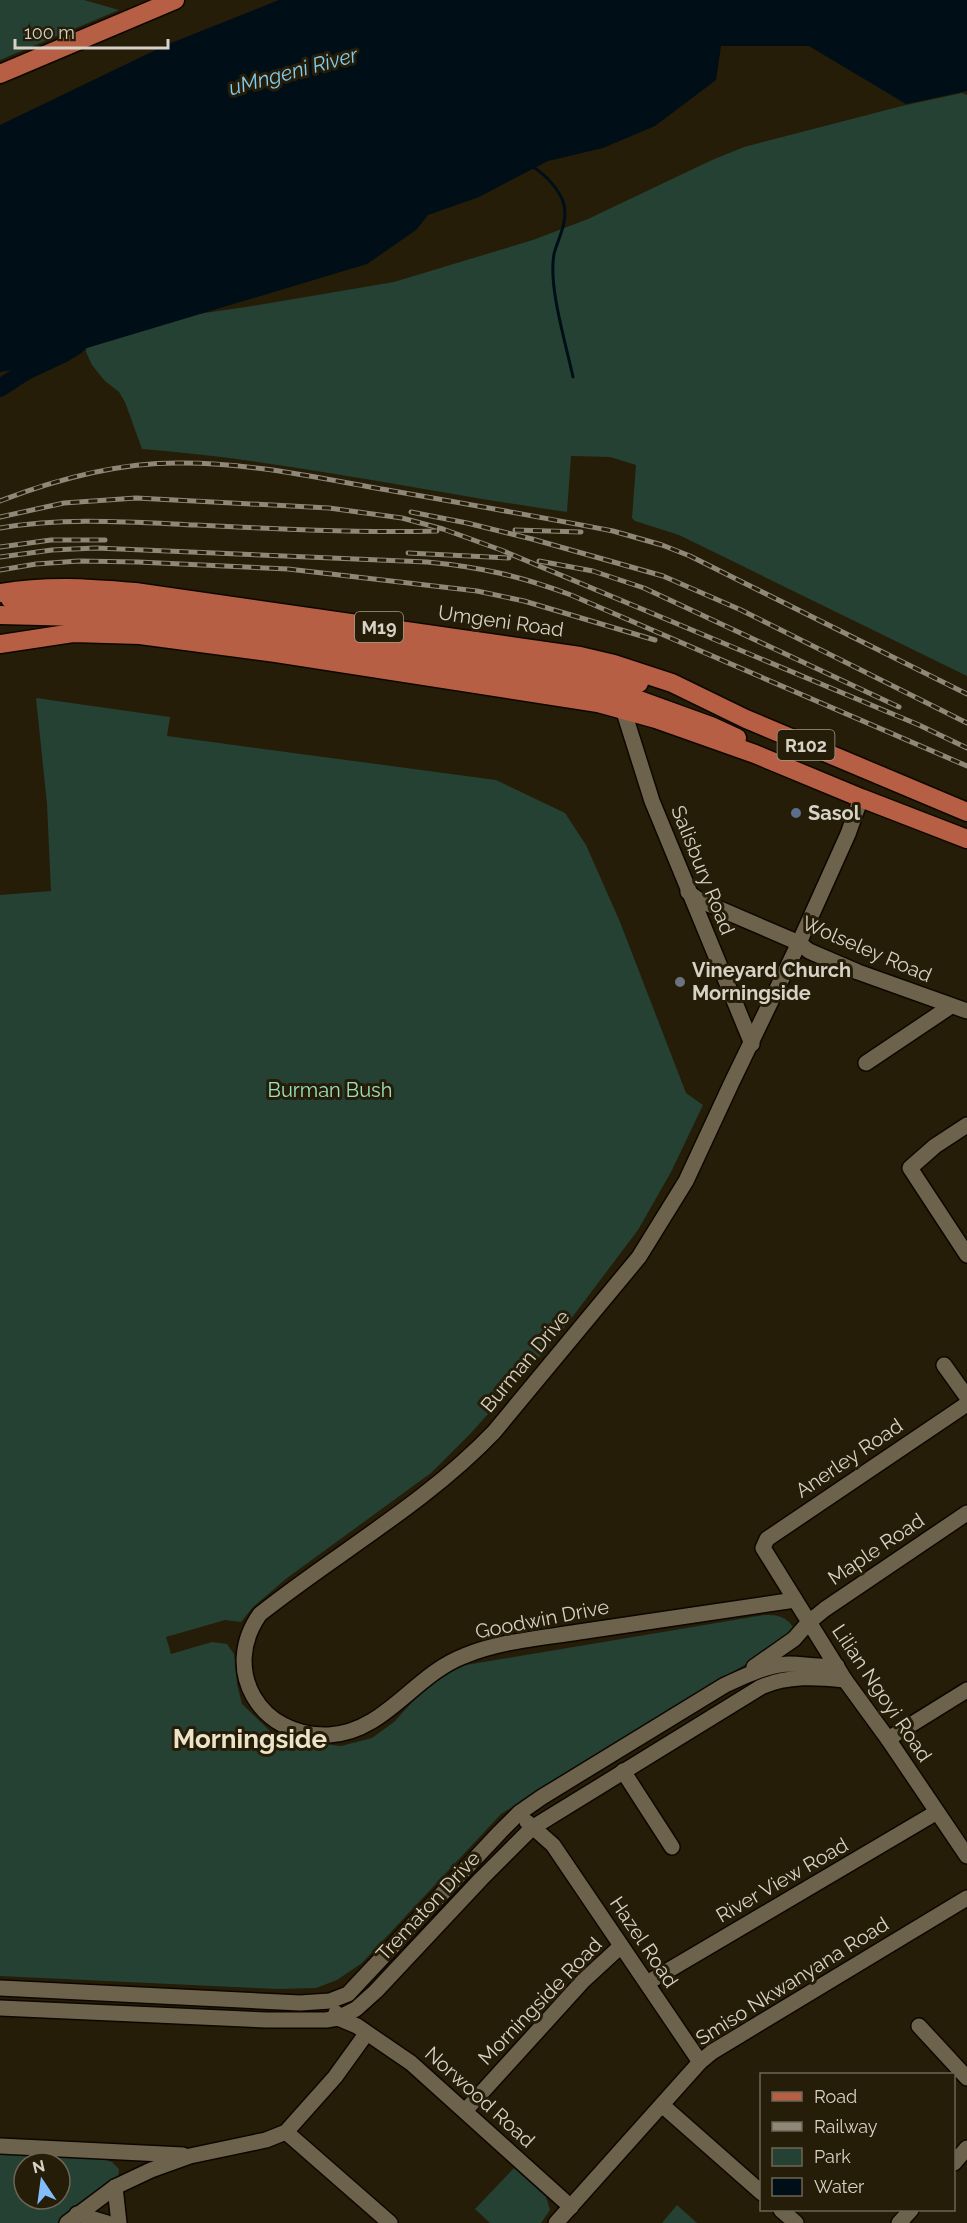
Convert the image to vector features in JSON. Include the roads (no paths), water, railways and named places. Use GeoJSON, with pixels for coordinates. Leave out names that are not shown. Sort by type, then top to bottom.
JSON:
{"type":"FeatureCollection","features":[{"type":"Feature","properties":{"kind":"main road"},"geometry":{"type":"LineString","coordinates":[[0,74],[175,0]]}},
{"type":"Feature","properties":{"kind":"main road","name":"Umgeni Road"},"geometry":{"type":"LineString","coordinates":[[0,593],[35,587],[135,592],[580,656],[614,663],[672,683],[746,719],[967,812]]}},
{"type":"Feature","properties":{"kind":"main road"},"geometry":{"type":"LineString","coordinates":[[0,598],[146,609],[609,691],[661,706],[727,732],[755,754]]}},
{"type":"Feature","properties":{"kind":"main road"},"geometry":{"type":"LineString","coordinates":[[0,615],[81,617],[287,635],[602,674],[636,682],[746,719]]}},
{"type":"Feature","properties":{"kind":"main road","name":"M19"},"geometry":{"type":"LineString","coordinates":[[0,644],[73,633],[140,635],[286,655],[597,703],[623,709],[755,754]]}},
{"type":"Feature","properties":{"kind":"main road","name":"R102"},"geometry":{"type":"LineString","coordinates":[[755,754],[967,839]]}},
{"type":"Feature","properties":{"kind":"street","name":"Salisbury Road"},"geometry":{"type":"LineString","coordinates":[[623,709],[652,801],[752,1044]]}},
{"type":"Feature","properties":{"kind":"street","name":"Burman Drive"},"geometry":{"type":"LineString","coordinates":[[249,1634],[260,1614],[428,1492],[472,1454],[494,1432],[639,1257],[686,1181],[799,943],[848,834],[861,798]]}},
{"type":"Feature","properties":{"kind":"street","name":"Wolseley Road"},"geometry":{"type":"LineString","coordinates":[[688,892],[699,900],[799,943],[809,951],[858,972],[967,1011]]}},
{"type":"Feature","properties":{"kind":"street"},"geometry":{"type":"LineString","coordinates":[[866,1063],[951,1006]]}},
{"type":"Feature","properties":{"kind":"street"},"geometry":{"type":"LineString","coordinates":[[967,1125],[935,1146],[910,1168],[967,1255]]}},
{"type":"Feature","properties":{"kind":"street"},"geometry":{"type":"LineString","coordinates":[[944,1365],[967,1397]]}},
{"type":"Feature","properties":{"kind":"street","name":"Anerley Road"},"geometry":{"type":"LineString","coordinates":[[765,1553],[763,1545],[767,1539],[967,1404]]}},
{"type":"Feature","properties":{"kind":"street","name":"Maple Road"},"geometry":{"type":"LineString","coordinates":[[731,1682],[789,1643],[809,1622],[967,1513]]}},
{"type":"Feature","properties":{"kind":"street","name":"Lilian Ngoyi Road"},"geometry":{"type":"LineString","coordinates":[[765,1553],[845,1680],[967,1856]]}},
{"type":"Feature","properties":{"kind":"street","name":"Goodwin Drive"},"geometry":{"type":"LineString","coordinates":[[249,1634],[244,1652],[245,1679],[252,1695],[264,1711],[298,1731],[330,1735],[360,1728],[374,1721],[448,1663],[486,1649],[605,1628],[795,1600]]}},
{"type":"Feature","properties":{"kind":"street","name":"Trematon Drive"},"geometry":{"type":"LineString","coordinates":[[0,1988],[300,2003],[330,2001],[348,1994],[519,1813],[542,1797],[731,1682],[778,1665],[837,1666]]}},
{"type":"Feature","properties":{"kind":"street","name":"Trematon Drive"},"geometry":{"type":"LineString","coordinates":[[0,2008],[294,2021],[338,2018],[356,2010],[376,1991],[532,1828],[660,1748],[772,1682],[801,1678],[845,1680]]}},
{"type":"Feature","properties":{"kind":"street"},"geometry":{"type":"LineString","coordinates":[[731,1682],[747,1680],[750,1683],[750,1692],[746,1696]]}},
{"type":"Feature","properties":{"kind":"street"},"geometry":{"type":"LineString","coordinates":[[888,1739],[967,1690]]}},
{"type":"Feature","properties":{"kind":"street"},"geometry":{"type":"LineString","coordinates":[[649,1732],[660,1748]]}},
{"type":"Feature","properties":{"kind":"street"},"geometry":{"type":"LineString","coordinates":[[623,1771],[672,1848]]}},
{"type":"Feature","properties":{"kind":"street","name":"Hazel Road"},"geometry":{"type":"LineString","coordinates":[[542,1797],[553,1845]]}},
{"type":"Feature","properties":{"kind":"street","name":"River View Road"},"geometry":{"type":"LineString","coordinates":[[647,1983],[938,1812]]}},
{"type":"Feature","properties":{"kind":"street","name":"Hazel Road"},"geometry":{"type":"LineString","coordinates":[[519,1813],[532,1828],[553,1845],[700,2062]]}},
{"type":"Feature","properties":{"kind":"street","name":"Smiso Nkwanyana Road"},"geometry":{"type":"LineString","coordinates":[[556,2223],[700,2062],[725,2043],[967,1898]]}},
{"type":"Feature","properties":{"kind":"street"},"geometry":{"type":"LineString","coordinates":[[430,1907],[445,1918]]}},
{"type":"Feature","properties":{"kind":"street","name":"Morningside Road"},"geometry":{"type":"LineString","coordinates":[[465,2111],[583,1982],[621,1946]]}},
{"type":"Feature","properties":{"kind":"street"},"geometry":{"type":"LineString","coordinates":[[31,2009],[33,1990]]}},
{"type":"Feature","properties":{"kind":"street"},"geometry":{"type":"LineString","coordinates":[[114,2012],[115,1994]]}},
{"type":"Feature","properties":{"kind":"street"},"geometry":{"type":"LineString","coordinates":[[72,2219],[115,2187],[151,2170],[190,2156],[266,2140],[286,2132],[335,2077],[361,2030],[356,2010],[348,1994]]}},
{"type":"Feature","properties":{"kind":"street"},"geometry":{"type":"LineString","coordinates":[[229,2000],[229,2018]]}},
{"type":"Feature","properties":{"kind":"street"},"geometry":{"type":"LineString","coordinates":[[330,2001],[338,2018]]}},
{"type":"Feature","properties":{"kind":"street","name":"Norwood Road"},"geometry":{"type":"LineString","coordinates":[[338,2018],[399,2053],[571,2207]]}},
{"type":"Feature","properties":{"kind":"street"},"geometry":{"type":"LineString","coordinates":[[919,2026],[967,2078]]}},
{"type":"Feature","properties":{"kind":"street"},"geometry":{"type":"LineString","coordinates":[[662,2105],[760,2191]]}},
{"type":"Feature","properties":{"kind":"street"},"geometry":{"type":"LineString","coordinates":[[286,2132],[390,2223]]}},
{"type":"Feature","properties":{"kind":"street"},"geometry":{"type":"LineString","coordinates":[[0,2146],[190,2156]]}},
{"type":"Feature","properties":{"kind":"street"},"geometry":{"type":"LineString","coordinates":[[955,2162],[967,2148]]}},
{"type":"Feature","properties":{"kind":"street"},"geometry":{"type":"LineString","coordinates":[[115,2187],[118,2223]]}},
{"type":"Feature","properties":{"kind":"street"},"geometry":{"type":"LineString","coordinates":[[782,2211],[796,2223]]}},
{"type":"Feature","properties":{"kind":"street"},"geometry":{"type":"LineString","coordinates":[[899,2223],[910,2211]]}},
{"type":"Feature","properties":{"kind":"street"},"geometry":{"type":"LineString","coordinates":[[72,2219],[107,2223]]}},
{"type":"Feature","properties":{"kind":"water","name":"uMngeni River"},"geometry":{"type":"Polygon","coordinates":[[[279,0],[967,0],[967,91],[906,104],[809,46],[721,46],[716,80],[655,126],[603,148],[548,161],[479,197],[428,215],[416,230],[367,264],[17,369],[0,372],[0,125],[166,45],[279,0]]]}},
{"type":"Feature","properties":{"kind":"waterway"},"geometry":{"type":"LineString","coordinates":[[533,167],[552,183],[564,205],[564,224],[554,254],[553,282],[573,377]]}},
{"type":"Feature","properties":{"kind":"waterway"},"geometry":{"type":"LineString","coordinates":[[0,388],[26,371],[77,345]]}},
{"type":"Feature","properties":{"kind":"railway"},"geometry":{"type":"LineString","coordinates":[[0,501],[65,479],[109,469],[154,464],[204,463],[286,472],[613,531],[662,545],[690,556],[967,694]]}},
{"type":"Feature","properties":{"kind":"railway"},"geometry":{"type":"LineString","coordinates":[[0,517],[64,503],[136,498],[329,508],[402,518],[443,529],[501,550],[919,725],[967,748]]}},
{"type":"Feature","properties":{"kind":"railway"},"geometry":{"type":"LineString","coordinates":[[411,512],[532,539],[663,576],[741,610],[967,723]]}},
{"type":"Feature","properties":{"kind":"railway"},"geometry":{"type":"LineString","coordinates":[[0,528],[49,522],[98,521],[316,530],[437,531]]}},
{"type":"Feature","properties":{"kind":"railway"},"geometry":{"type":"LineString","coordinates":[[515,530],[581,532]]}},
{"type":"Feature","properties":{"kind":"railway"},"geometry":{"type":"LineString","coordinates":[[0,547],[51,540],[105,540]]}},
{"type":"Feature","properties":{"kind":"railway"},"geometry":{"type":"LineString","coordinates":[[0,557],[52,550],[96,548],[427,562],[500,573],[571,595],[967,766]]}},
{"type":"Feature","properties":{"kind":"railway"},"geometry":{"type":"LineString","coordinates":[[408,553],[509,558]]}},
{"type":"Feature","properties":{"kind":"railway"},"geometry":{"type":"LineString","coordinates":[[0,570],[36,564],[79,561],[288,569],[477,591],[524,601],[655,640]]}},
{"type":"Feature","properties":{"kind":"railway"},"geometry":{"type":"LineString","coordinates":[[539,561],[593,571],[644,588],[899,707]]}},
{"type":"Feature","properties":{"kind":"place","name":"Sasol"},"geometry":{"type":"Point","coordinates":[796,813]}},
{"type":"Feature","properties":{"kind":"place","name":"Vineyard Church Morningside"},"geometry":{"type":"Point","coordinates":[680,982]}},
{"type":"Feature","properties":{"kind":"district","name":"Morningside"},"geometry":{"type":"Point","coordinates":[250,1739]}},
{"type":"Feature","properties":{"kind":"park label","name":"Burman Bush"},"geometry":{"type":"Point","coordinates":[330,1090]}}]}
